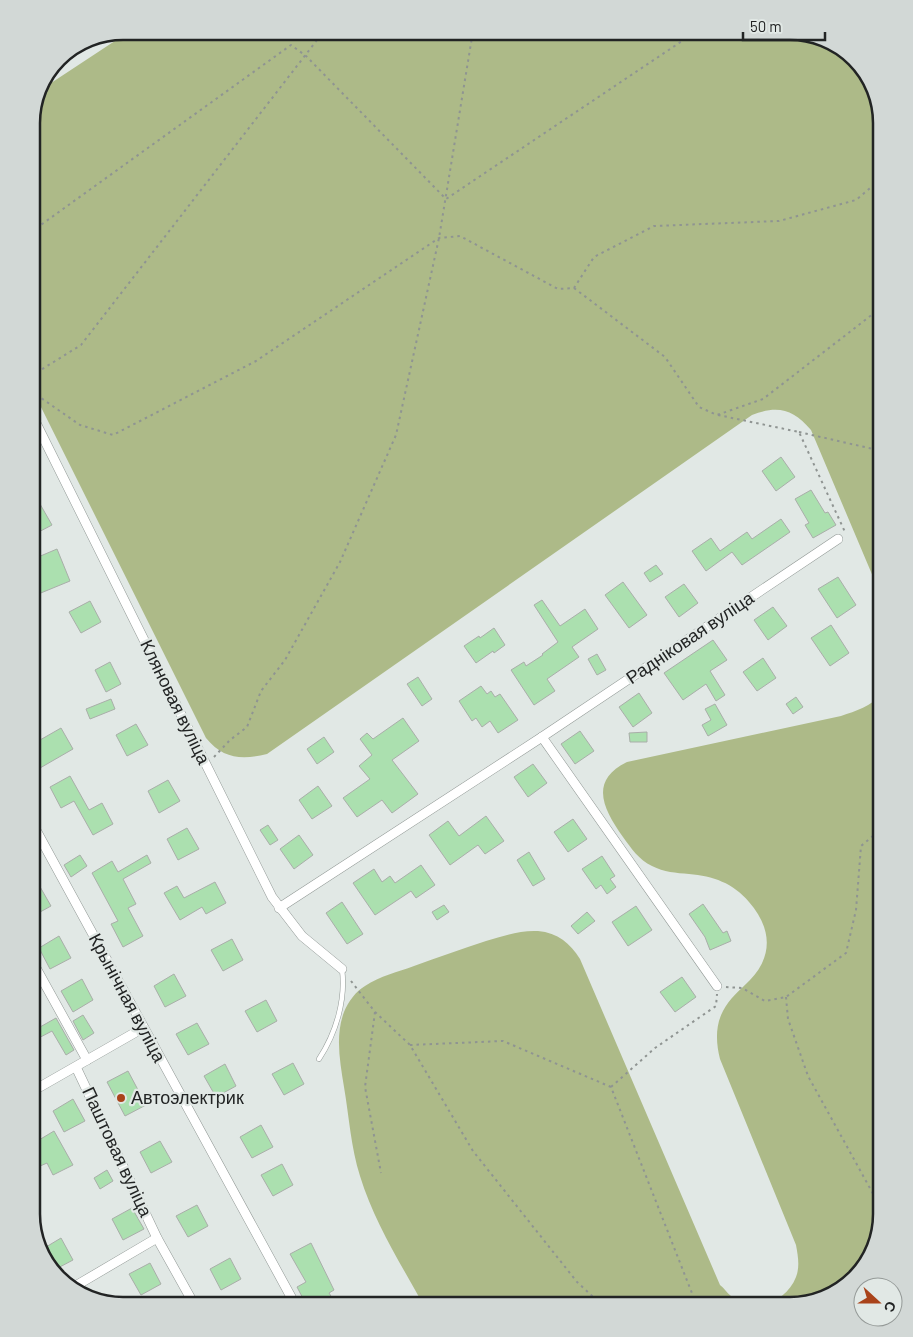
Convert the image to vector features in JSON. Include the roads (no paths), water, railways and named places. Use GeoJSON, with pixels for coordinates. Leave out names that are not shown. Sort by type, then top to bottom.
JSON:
{"type":"FeatureCollection","features":[{"type":"Feature","properties":{"kind":"street","name":"Кляновая вуліца"},"geometry":{"type":"LineString","coordinates":[[40,432],[272,897],[302,936],[342,969]]}},
{"type":"Feature","properties":{"kind":"street","name":"Радніковая вуліца"},"geometry":{"type":"LineString","coordinates":[[279,908],[838,539]]}},
{"type":"Feature","properties":{"kind":"street"},"geometry":{"type":"LineString","coordinates":[[542,736],[718,986]]}},
{"type":"Feature","properties":{"kind":"street","name":"Крынічная вуліца"},"geometry":{"type":"LineString","coordinates":[[40,838],[291,1297]]}},
{"type":"Feature","properties":{"kind":"street"},"geometry":{"type":"LineString","coordinates":[[40,975],[87,1060]]}},
{"type":"Feature","properties":{"kind":"street","name":"Паштовая вуліца"},"geometry":{"type":"LineString","coordinates":[[40,1087],[143,1028]]}},
{"type":"Feature","properties":{"kind":"street","name":"Паштовая вуліца"},"geometry":{"type":"LineString","coordinates":[[76,1067],[157,1238],[190,1297]]}},
{"type":"Feature","properties":{"kind":"street"},"geometry":{"type":"LineString","coordinates":[[79,1284],[157,1238]]}},
{"type":"Feature","properties":{"kind":"lane"},"geometry":{"type":"LineString","coordinates":[[319,1059],[327,1046],[342,1000],[344,982],[342,969]]}},
{"type":"Feature","properties":{"kind":"place","name":"Автоэлектрик"},"geometry":{"type":"Point","coordinates":[121,1098]}}]}
